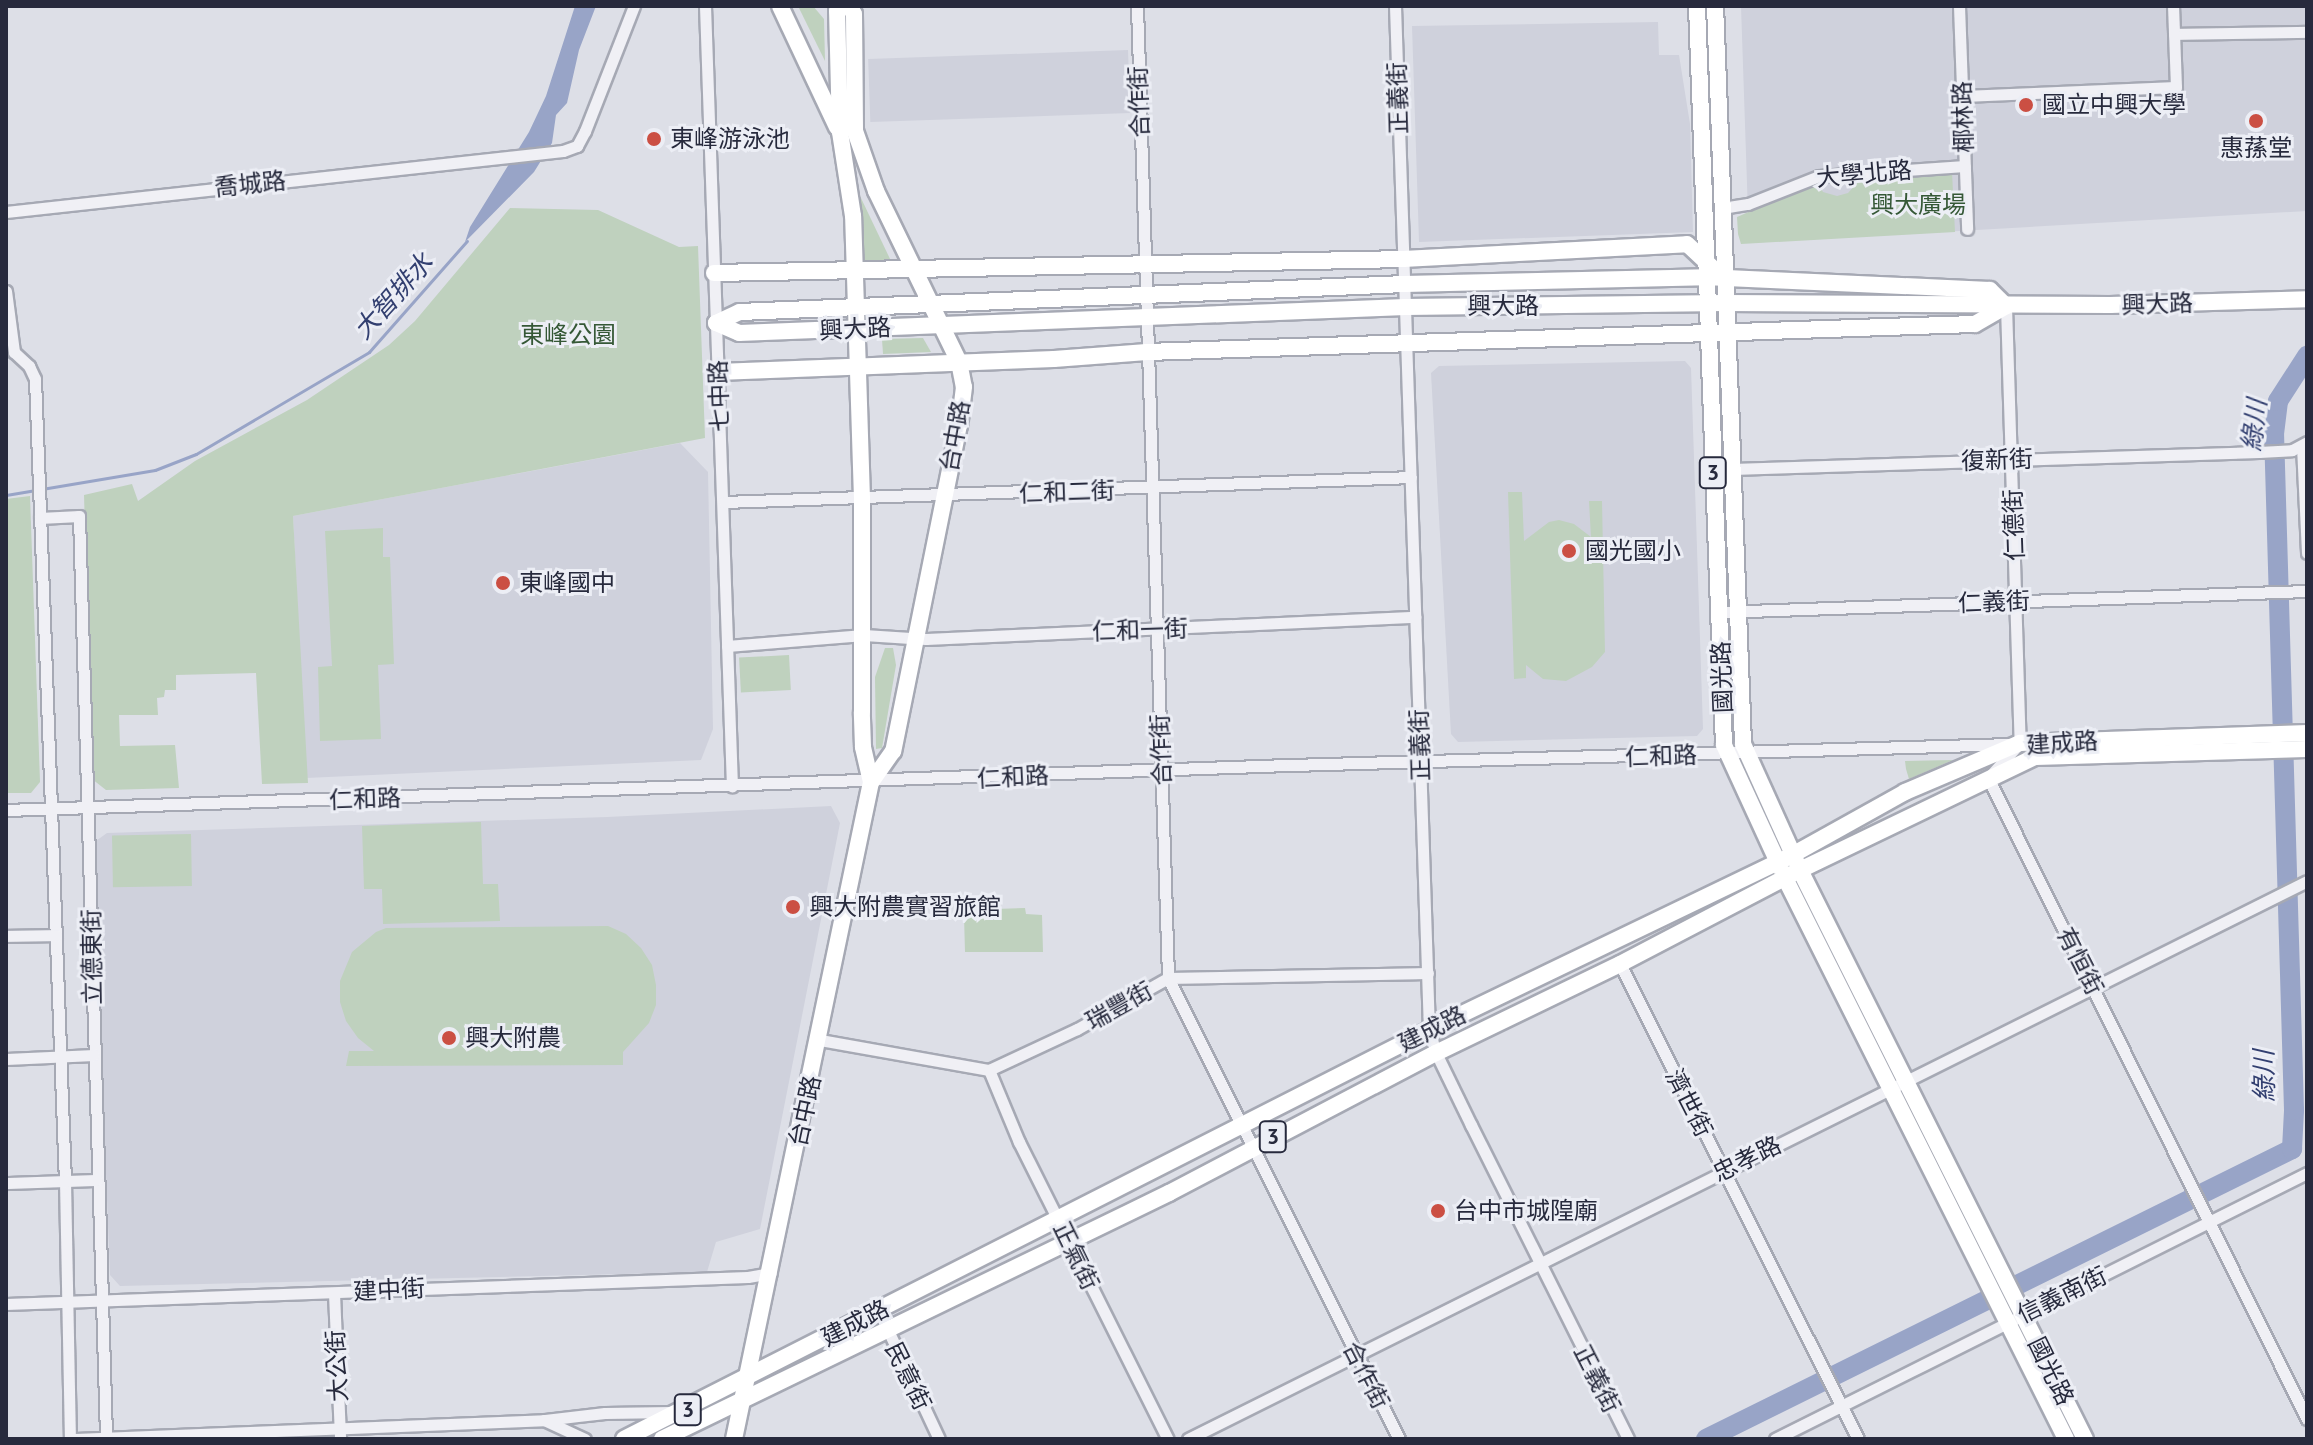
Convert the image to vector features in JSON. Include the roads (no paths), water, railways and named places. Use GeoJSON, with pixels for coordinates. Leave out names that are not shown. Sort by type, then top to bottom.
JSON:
{"type":"FeatureCollection","features":[{"type":"Feature","properties":{"kind":"street","name":"喬城路"},"geometry":{"type":"LineString","coordinates":[[6,212],[563,151],[577,146],[585,131],[634,6]]}},
{"type":"Feature","properties":{"kind":"street","name":"七中路"},"geometry":{"type":"LineString","coordinates":[[705,6],[732,787]]}},
{"type":"Feature","properties":{"kind":"street","name":"台中路"},"geometry":{"type":"LineString","coordinates":[[780,6],[840,132]]}},
{"type":"Feature","properties":{"kind":"street","name":"台中路"},"geometry":{"type":"LineString","coordinates":[[734,1439],[820,1040],[871,782],[863,736],[862,499],[857,329],[853,216],[840,132],[837,11],[841,6]]}},
{"type":"Feature","properties":{"kind":"street","name":"台中路"},"geometry":{"type":"LineString","coordinates":[[849,6],[854,14],[855,131],[876,191],[959,362],[963,396],[893,751],[871,782]]}},
{"type":"Feature","properties":{"kind":"street","name":"合作街"},"geometry":{"type":"LineString","coordinates":[[1137,6],[1168,978],[1399,1439]]}},
{"type":"Feature","properties":{"kind":"street","name":"正義街"},"geometry":{"type":"LineString","coordinates":[[1395,6],[1429,1030],[1436,1053],[1538,1265],[1628,1439]]}},
{"type":"Feature","properties":{"kind":"street","name":"國光路"},"geometry":{"type":"LineString","coordinates":[[1697,6],[1703,259],[1726,753],[1789,866],[2013,1311],[2085,1439]]}},
{"type":"Feature","properties":{"kind":"street","name":"國光路"},"geometry":{"type":"LineString","coordinates":[[1715,6],[1724,303],[1745,752],[1789,866]]}},
{"type":"Feature","properties":{"kind":"street","name":"椰林路"},"geometry":{"type":"LineString","coordinates":[[1959,6],[1967,229]]}},
{"type":"Feature","properties":{"kind":"street"},"geometry":{"type":"LineString","coordinates":[[1963,96],[2176,87],[2173,6]]}},
{"type":"Feature","properties":{"kind":"street"},"geometry":{"type":"LineString","coordinates":[[2174,34],[2307,32]]}},
{"type":"Feature","properties":{"kind":"street","name":"大學北路"},"geometry":{"type":"LineString","coordinates":[[1722,208],[1743,206],[1819,176],[1965,166]]}},
{"type":"Feature","properties":{"kind":"street"},"geometry":{"type":"LineString","coordinates":[[714,273],[1403,259],[1687,244],[1724,278]]}},
{"type":"Feature","properties":{"kind":"street","name":"興大路"},"geometry":{"type":"LineString","coordinates":[[716,323],[740,312],[1404,284],[1705,277],[1990,290],[2006,306]]}},
{"type":"Feature","properties":{"kind":"street","name":"立德東街"},"geometry":{"type":"LineString","coordinates":[[6,291],[14,352],[29,366],[35,379],[73,1439]]}},
{"type":"Feature","properties":{"kind":"street","name":"興大路"},"geometry":{"type":"LineString","coordinates":[[716,323],[739,333],[1405,307],[1705,303],[2006,306],[2307,299]]}},
{"type":"Feature","properties":{"kind":"street","name":"興大路"},"geometry":{"type":"LineString","coordinates":[[718,372],[1147,352],[1975,324],[2006,306]]}},
{"type":"Feature","properties":{"kind":"street","name":"仁德街"},"geometry":{"type":"LineString","coordinates":[[2006,306],[2020,743]]}},
{"type":"Feature","properties":{"kind":"street"},"geometry":{"type":"LineString","coordinates":[[2304,444],[2307,553]]}},
{"type":"Feature","properties":{"kind":"street","name":"復新街"},"geometry":{"type":"LineString","coordinates":[[1732,469],[2288,451],[2304,444]]}},
{"type":"Feature","properties":{"kind":"street","name":"仁和二街"},"geometry":{"type":"LineString","coordinates":[[724,502],[944,497],[1411,477]]}},
{"type":"Feature","properties":{"kind":"street","name":"立德東街"},"geometry":{"type":"LineString","coordinates":[[40,518],[79,516],[106,1438]]}},
{"type":"Feature","properties":{"kind":"street","name":"仁義街"},"geometry":{"type":"LineString","coordinates":[[1720,612],[2307,591]]}},
{"type":"Feature","properties":{"kind":"street","name":"仁和一街"},"geometry":{"type":"LineString","coordinates":[[727,646],[864,635],[914,637],[1416,617]]}},
{"type":"Feature","properties":{"kind":"street"},"geometry":{"type":"LineString","coordinates":[[2272,742],[2303,741]]}},
{"type":"Feature","properties":{"kind":"street","name":"建成路"},"geometry":{"type":"LineString","coordinates":[[662,1439],[884,1328],[1068,1242],[1436,1053],[1620,964],[1789,866],[1905,792],[2020,743],[2272,742]]}},
{"type":"Feature","properties":{"kind":"street","name":"建成路"},"geometry":{"type":"LineString","coordinates":[[624,1439],[684,1412],[1429,1030],[2035,757],[2272,742]]}},
{"type":"Feature","properties":{"kind":"street"},"geometry":{"type":"LineString","coordinates":[[1988,778],[2020,743]]}},
{"type":"Feature","properties":{"kind":"street","name":"仁和路"},"geometry":{"type":"LineString","coordinates":[[6,810],[2020,743]]}},
{"type":"Feature","properties":{"kind":"street","name":"有恒街"},"geometry":{"type":"LineString","coordinates":[[1988,778],[2207,1217]]}},
{"type":"Feature","properties":{"kind":"street","name":"忠孝路"},"geometry":{"type":"LineString","coordinates":[[1188,1439],[2305,882]]}},
{"type":"Feature","properties":{"kind":"street"},"geometry":{"type":"LineString","coordinates":[[6,936],[56,935]]}},
{"type":"Feature","properties":{"kind":"street","name":"濟世街"},"geometry":{"type":"LineString","coordinates":[[1620,964],[1841,1406]]}},
{"type":"Feature","properties":{"kind":"street","name":"瑞豐街"},"geometry":{"type":"LineString","coordinates":[[989,1070],[1077,1029],[1168,978],[1428,973]]}},
{"type":"Feature","properties":{"kind":"street"},"geometry":{"type":"LineString","coordinates":[[820,1040],[989,1070]]}},
{"type":"Feature","properties":{"kind":"street"},"geometry":{"type":"LineString","coordinates":[[6,1059],[94,1055]]}},
{"type":"Feature","properties":{"kind":"street","name":"正氣街"},"geometry":{"type":"LineString","coordinates":[[989,1070],[1019,1142],[1168,1439]]}},
{"type":"Feature","properties":{"kind":"street","name":"信義南街"},"geometry":{"type":"LineString","coordinates":[[1775,1439],[2013,1311],[2207,1217],[2307,1173]]}},
{"type":"Feature","properties":{"kind":"street"},"geometry":{"type":"LineString","coordinates":[[6,1183],[97,1180]]}},
{"type":"Feature","properties":{"kind":"street"},"geometry":{"type":"LineString","coordinates":[[2207,1217],[2307,1419]]}},
{"type":"Feature","properties":{"kind":"street","name":"建中街"},"geometry":{"type":"LineString","coordinates":[[6,1304],[746,1278],[771,1273]]}},
{"type":"Feature","properties":{"kind":"street","name":"大公街"},"geometry":{"type":"LineString","coordinates":[[334,1293],[340,1433]]}},
{"type":"Feature","properties":{"kind":"street","name":"民意街"},"geometry":{"type":"LineString","coordinates":[[879,1311],[884,1328],[939,1439]]}},
{"type":"Feature","properties":{"kind":"street","name":"國光路"},"geometry":{"type":"LineString","coordinates":[[2013,1311],[2066,1439]]}},
{"type":"Feature","properties":{"kind":"street"},"geometry":{"type":"LineString","coordinates":[[1841,1406],[1858,1439]]}},
{"type":"Feature","properties":{"kind":"street"},"geometry":{"type":"LineString","coordinates":[[73,1439],[340,1433],[605,1413],[684,1412]]}},
{"type":"Feature","properties":{"kind":"street"},"geometry":{"type":"LineString","coordinates":[[544,1420],[585,1439]]}},
{"type":"Feature","properties":{"kind":"water"},"geometry":{"type":"Polygon","coordinates":[[[575,6],[596,6],[579,50],[567,103],[556,115],[552,143],[534,172],[465,242],[470,227],[529,132],[546,96],[575,6]]]}},
{"type":"Feature","properties":{"kind":"waterway","name":"大智排水"},"geometry":{"type":"LineString","coordinates":[[6,495],[155,470],[196,454],[369,352],[467,241]]}},
{"type":"Feature","properties":{"kind":"waterway","name":"綠川"},"geometry":{"type":"LineString","coordinates":[[1706,1439],[2292,1149],[2294,1110],[2274,434],[2278,401],[2307,356]]}},
{"type":"Feature","properties":{"kind":"place","name":"國立中興大學"},"geometry":{"type":"Point","coordinates":[2026,105]}},
{"type":"Feature","properties":{"kind":"place","name":"惠蓀堂"},"geometry":{"type":"Point","coordinates":[2256,121]}},
{"type":"Feature","properties":{"kind":"place","name":"東峰游泳池"},"geometry":{"type":"Point","coordinates":[654,139]}},
{"type":"Feature","properties":{"kind":"place","name":"國光國小"},"geometry":{"type":"Point","coordinates":[1569,551]}},
{"type":"Feature","properties":{"kind":"place","name":"東峰國中"},"geometry":{"type":"Point","coordinates":[503,583]}},
{"type":"Feature","properties":{"kind":"place","name":"興大附農實習旅館"},"geometry":{"type":"Point","coordinates":[793,907]}},
{"type":"Feature","properties":{"kind":"place","name":"興大附農"},"geometry":{"type":"Point","coordinates":[449,1038]}},
{"type":"Feature","properties":{"kind":"place","name":"台中市城隍廟"},"geometry":{"type":"Point","coordinates":[1438,1211]}},
{"type":"Feature","properties":{"kind":"park label","name":"興大廣場"},"geometry":{"type":"Point","coordinates":[1918,205]}},
{"type":"Feature","properties":{"kind":"park label","name":"東峰公園"},"geometry":{"type":"Point","coordinates":[568,335]}}]}
